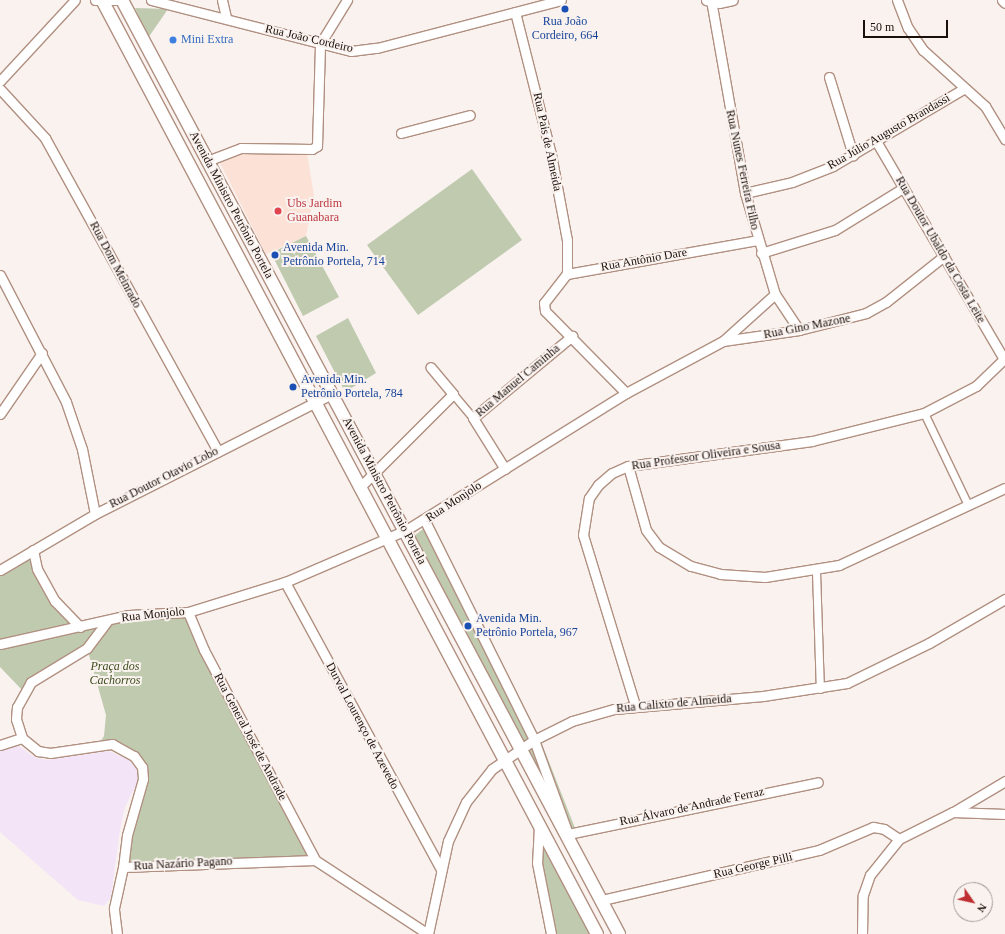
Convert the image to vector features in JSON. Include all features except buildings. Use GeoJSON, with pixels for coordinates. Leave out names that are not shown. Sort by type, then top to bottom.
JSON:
{"type":"FeatureCollection","features":[{"type":"Feature","properties":{"kind":"main road","name":"Avenida Ministro Petrônio Portela"},"geometry":{"type":"LineString","coordinates":[[102,0],[313,404],[597,934]]}},
{"type":"Feature","properties":{"kind":"main road","name":"Avenida Ministro Petrônio Portela"},"geometry":{"type":"LineString","coordinates":[[122,0],[523,749],[619,934]]}},
{"type":"Feature","properties":{"kind":"street"},"geometry":{"type":"LineString","coordinates":[[0,81],[74,0]]}},
{"type":"Feature","properties":{"kind":"street"},"geometry":{"type":"LineString","coordinates":[[95,0],[122,0]]}},
{"type":"Feature","properties":{"kind":"street","name":"Rua João Cordeiro"},"geometry":{"type":"LineString","coordinates":[[151,0],[226,18],[320,44],[351,50],[377,48],[561,0]]}},
{"type":"Feature","properties":{"kind":"street"},"geometry":{"type":"LineString","coordinates":[[222,0],[226,18]]}},
{"type":"Feature","properties":{"kind":"street"},"geometry":{"type":"LineString","coordinates":[[207,161],[241,148],[312,149],[319,140],[320,44],[347,0]]}},
{"type":"Feature","properties":{"kind":"street"},"geometry":{"type":"LineString","coordinates":[[709,1],[733,0]]}},
{"type":"Feature","properties":{"kind":"street"},"geometry":{"type":"LineString","coordinates":[[897,0],[908,28],[923,50],[963,89],[994,116],[1005,139]]}},
{"type":"Feature","properties":{"kind":"street"},"geometry":{"type":"LineString","coordinates":[[1002,0],[1005,3]]}},
{"type":"Feature","properties":{"kind":"street","name":"Rua Nunes Ferreira Filho"},"geometry":{"type":"LineString","coordinates":[[709,1],[745,193],[761,253],[775,294],[799,330]]}},
{"type":"Feature","properties":{"kind":"street","name":"Rua Pais de Almeida"},"geometry":{"type":"LineString","coordinates":[[515,12],[550,146],[567,240],[567,274]]}},
{"type":"Feature","properties":{"kind":"street"},"geometry":{"type":"LineString","coordinates":[[829,77],[853,155]]}},
{"type":"Feature","properties":{"kind":"street","name":"Rua Dom Meinrado"},"geometry":{"type":"LineString","coordinates":[[0,88],[45,138],[218,451]]}},
{"type":"Feature","properties":{"kind":"street","name":"Rua Júlio Augusto Brandassi"},"geometry":{"type":"LineString","coordinates":[[745,193],[812,175],[853,155],[963,89]]}},
{"type":"Feature","properties":{"kind":"street"},"geometry":{"type":"LineString","coordinates":[[401,133],[470,115]]}},
{"type":"Feature","properties":{"kind":"street","name":"Rua Doutor Ubaldo da Costa Leite"},"geometry":{"type":"LineString","coordinates":[[876,141],[1004,358]]}},
{"type":"Feature","properties":{"kind":"street"},"geometry":{"type":"LineString","coordinates":[[761,253],[835,230],[904,188]]}},
{"type":"Feature","properties":{"kind":"street","name":"Rua Antônio Dare"},"geometry":{"type":"LineString","coordinates":[[567,274],[758,240]]}},
{"type":"Feature","properties":{"kind":"street","name":"Rua Gino Mazone"},"geometry":{"type":"LineString","coordinates":[[723,341],[799,330],[866,313],[944,256]]}},
{"type":"Feature","properties":{"kind":"street"},"geometry":{"type":"LineString","coordinates":[[567,274],[544,303],[544,311],[572,336],[626,393]]}},
{"type":"Feature","properties":{"kind":"street"},"geometry":{"type":"LineString","coordinates":[[0,275],[42,353],[66,402],[82,449],[95,514]]}},
{"type":"Feature","properties":{"kind":"street","name":"Rua Monjolo"},"geometry":{"type":"LineString","coordinates":[[0,644],[108,620],[188,612],[285,582],[406,530],[425,521],[626,393],[723,341],[775,294]]}},
{"type":"Feature","properties":{"kind":"street","name":"Rua Manuel Caminha"},"geometry":{"type":"LineString","coordinates":[[505,470],[473,418],[572,336]]}},
{"type":"Feature","properties":{"kind":"street"},"geometry":{"type":"LineString","coordinates":[[0,414],[42,353]]}},
{"type":"Feature","properties":{"kind":"street","name":"Rua Professor Oliveira e Sousa"},"geometry":{"type":"LineString","coordinates":[[635,705],[583,535],[589,498],[612,473],[628,466],[812,441],[924,413],[976,386],[1004,358]]}},
{"type":"Feature","properties":{"kind":"street"},"geometry":{"type":"LineString","coordinates":[[430,367],[473,418]]}},
{"type":"Feature","properties":{"kind":"street","name":"Rua Doutor Otavio Lobo"},"geometry":{"type":"LineString","coordinates":[[0,570],[95,514],[332,394]]}},
{"type":"Feature","properties":{"kind":"street"},"geometry":{"type":"LineString","coordinates":[[359,488],[376,474],[453,394]]}},
{"type":"Feature","properties":{"kind":"street"},"geometry":{"type":"LineString","coordinates":[[924,413],[968,505]]}},
{"type":"Feature","properties":{"kind":"street"},"geometry":{"type":"LineString","coordinates":[[628,466],[646,530],[674,558],[720,574],[765,577],[816,571],[866,554],[1005,488]]}},
{"type":"Feature","properties":{"kind":"street","name":"Avenida Ministro Petrônio Portela"},"geometry":{"type":"LineString","coordinates":[[425,521],[534,740],[568,834]]}},
{"type":"Feature","properties":{"kind":"street"},"geometry":{"type":"LineString","coordinates":[[33,550],[37,569],[55,601],[80,627]]}},
{"type":"Feature","properties":{"kind":"street"},"geometry":{"type":"LineString","coordinates":[[816,571],[820,689]]}},
{"type":"Feature","properties":{"kind":"street","name":"Durval Lourenço de Azevedo"},"geometry":{"type":"LineString","coordinates":[[285,582],[441,869]]}},
{"type":"Feature","properties":{"kind":"street","name":"Rua Calixto de Almeida"},"geometry":{"type":"LineString","coordinates":[[428,934],[448,841],[466,802],[492,768],[523,749],[534,740],[593,713],[635,705],[820,689],[871,674],[1005,599]]}},
{"type":"Feature","properties":{"kind":"street","name":"Rua General José de Andrade"},"geometry":{"type":"LineString","coordinates":[[188,612],[204,650],[315,860]]}},
{"type":"Feature","properties":{"kind":"street"},"geometry":{"type":"LineString","coordinates":[[0,745],[22,738],[16,719],[24,692],[42,674],[86,648],[108,620]]}},
{"type":"Feature","properties":{"kind":"street","name":"Rua Nazário Pagano"},"geometry":{"type":"LineString","coordinates":[[22,738],[38,751],[50,753],[99,744],[112,744],[134,756],[142,767],[143,779],[127,835],[123,867],[315,860]]}},
{"type":"Feature","properties":{"kind":"street"},"geometry":{"type":"LineString","coordinates":[[862,934],[862,895],[870,875],[899,839],[953,812],[1005,781]]}},
{"type":"Feature","properties":{"kind":"street","name":"Rua Álvaro de Andrade Ferraz"},"geometry":{"type":"LineString","coordinates":[[568,834],[818,782]]}},
{"type":"Feature","properties":{"kind":"street"},"geometry":{"type":"LineString","coordinates":[[953,812],[1005,814]]}},
{"type":"Feature","properties":{"kind":"street"},"geometry":{"type":"LineString","coordinates":[[539,826],[537,863],[551,934]]}},
{"type":"Feature","properties":{"kind":"street","name":"Rua George Pilli"},"geometry":{"type":"LineString","coordinates":[[602,900],[819,850],[872,827],[884,829],[899,839]]}},
{"type":"Feature","properties":{"kind":"street"},"geometry":{"type":"LineString","coordinates":[[315,860],[428,934]]}},
{"type":"Feature","properties":{"kind":"street"},"geometry":{"type":"LineString","coordinates":[[118,934],[114,908],[123,867]]}},
{"type":"Feature","properties":{"kind":"shaded area","name":"Ubs Jardim Guanabara"},"geometry":{"type":"Polygon","coordinates":[[[242,151],[307,153],[314,196],[306,236],[266,254],[219,161],[242,151]]]}},
{"type":"Feature","properties":{"kind":"shaded area"},"geometry":{"type":"Polygon","coordinates":[[[17,745],[36,758],[47,760],[109,751],[129,760],[137,770],[138,781],[125,807],[120,829],[111,897],[104,906],[78,900],[0,832],[0,750],[17,745]]]}},
{"type":"Feature","properties":{"kind":"green space"},"geometry":{"type":"Polygon","coordinates":[[[135,8],[168,9],[148,38],[135,8]]]}},
{"type":"Feature","properties":{"kind":"green space"},"geometry":{"type":"Polygon","coordinates":[[[472,169],[522,240],[418,315],[367,245],[472,169]]]}},
{"type":"Feature","properties":{"kind":"green space"},"geometry":{"type":"Polygon","coordinates":[[[306,236],[339,297],[303,316],[271,253],[306,236]]]}},
{"type":"Feature","properties":{"kind":"green space"},"geometry":{"type":"Polygon","coordinates":[[[348,318],[376,373],[345,392],[316,336],[348,318]]]}},
{"type":"Feature","properties":{"kind":"green space"},"geometry":{"type":"Polygon","coordinates":[[[427,526],[540,739],[575,828],[568,834],[410,539],[427,526]]]}},
{"type":"Feature","properties":{"kind":"green space","name":"Praça dos Cachorros"},"geometry":{"type":"Polygon","coordinates":[[[33,550],[55,601],[80,627],[120,617],[188,612],[315,860],[123,867],[143,779],[134,756],[99,744],[104,736],[106,715],[87,648],[24,692],[0,667],[0,571],[33,550]]]}},
{"type":"Feature","properties":{"kind":"green space"},"geometry":{"type":"Polygon","coordinates":[[[539,826],[597,934],[553,934],[539,883],[539,826]]]}},
{"type":"Feature","properties":{"kind":"place","name":"Rua João Cordeiro, 664"},"geometry":{"type":"Point","coordinates":[565,9]}},
{"type":"Feature","properties":{"kind":"place","name":"Mini Extra"},"geometry":{"type":"Point","coordinates":[173,40]}},
{"type":"Feature","properties":{"kind":"place","name":"Ubs Jardim Guanabara"},"geometry":{"type":"Point","coordinates":[278,211]}},
{"type":"Feature","properties":{"kind":"place","name":"Avenida Min. Petrônio Portela, 714"},"geometry":{"type":"Point","coordinates":[275,255]}},
{"type":"Feature","properties":{"kind":"place","name":"Avenida Min. Petrônio Portela, 784"},"geometry":{"type":"Point","coordinates":[293,387]}},
{"type":"Feature","properties":{"kind":"place","name":"Avenida Min. Petrônio Portela, 967"},"geometry":{"type":"Point","coordinates":[468,626]}}]}
